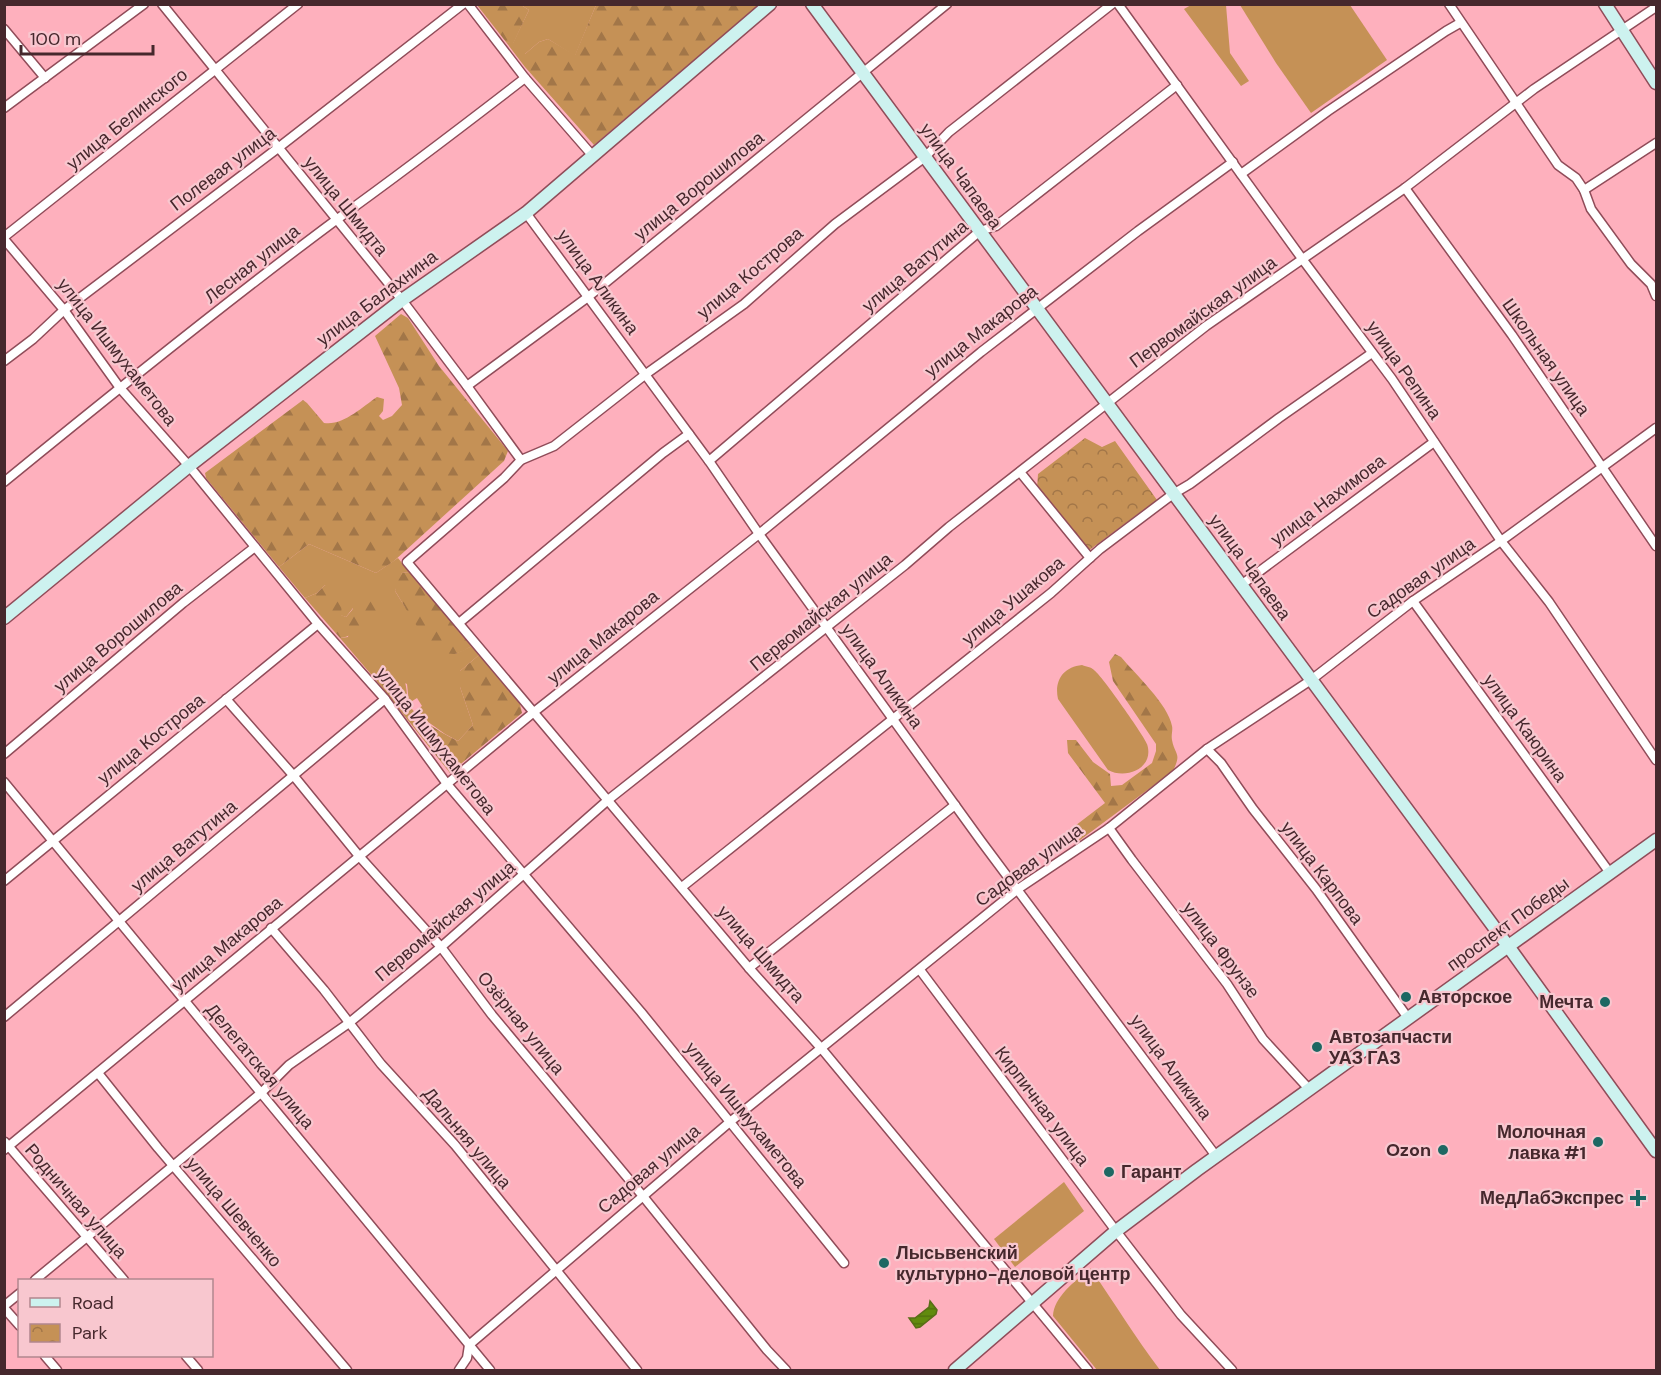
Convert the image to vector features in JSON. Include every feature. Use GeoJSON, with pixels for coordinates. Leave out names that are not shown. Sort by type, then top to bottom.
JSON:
{"type":"FeatureCollection","features":[{"type":"Feature","properties":{"kind":"street"},"geometry":{"type":"LineString","coordinates":[[4,108],[144,4]]}},
{"type":"Feature","properties":{"kind":"street","name":"улица Шмидта"},"geometry":{"type":"LineString","coordinates":[[162,4],[402,300],[521,460]]}},
{"type":"Feature","properties":{"kind":"street","name":"улица Белинского"},"geometry":{"type":"LineString","coordinates":[[4,238],[298,4]]}},
{"type":"Feature","properties":{"kind":"street","name":"Полевая улица"},"geometry":{"type":"LineString","coordinates":[[4,361],[33,339],[64,310],[463,4]]}},
{"type":"Feature","properties":{"kind":"street"},"geometry":{"type":"LineString","coordinates":[[468,4],[525,78],[592,155]]}},
{"type":"Feature","properties":{"kind":"street","name":"улица Балахнина"},"geometry":{"type":"LineString","coordinates":[[4,618],[189,466],[402,300],[526,213],[770,4]]}},
{"type":"Feature","properties":{"kind":"street","name":"улица Чапаева"},"geometry":{"type":"LineString","coordinates":[[812,4],[1508,946],[1656,1151]]}},
{"type":"Feature","properties":{"kind":"street","name":"улица Ворошилова"},"geometry":{"type":"LineString","coordinates":[[467,386],[588,297],[947,4]]}},
{"type":"Feature","properties":{"kind":"street","name":"улица Кострова"},"geometry":{"type":"LineString","coordinates":[[407,562],[504,478],[521,460],[554,446],[646,374],[744,304],[836,224],[925,157],[949,132],[1112,4]]}},
{"type":"Feature","properties":{"kind":"street","name":"улица Репина"},"geometry":{"type":"LineString","coordinates":[[1118,4],[1372,352],[1501,541],[1549,602],[1656,760]]}},
{"type":"Feature","properties":{"kind":"street"},"geometry":{"type":"LineString","coordinates":[[1449,4],[1558,165],[1576,178],[1591,208],[1631,264],[1652,284],[1656,296]]}},
{"type":"Feature","properties":{"kind":"street"},"geometry":{"type":"LineString","coordinates":[[1605,4],[1656,83]]}},
{"type":"Feature","properties":{"kind":"street","name":"Первомайская улица"},"geometry":{"type":"LineString","coordinates":[[37,1279],[261,1093],[289,1065],[349,1023],[441,947],[608,800],[744,695],[923,551],[949,527],[1206,326],[1405,188],[1534,89],[1656,7]]}},
{"type":"Feature","properties":{"kind":"street"},"geometry":{"type":"LineString","coordinates":[[1241,174],[1328,111],[1460,23]]}},
{"type":"Feature","properties":{"kind":"street"},"geometry":{"type":"LineString","coordinates":[[4,30],[45,78]]}},
{"type":"Feature","properties":{"kind":"street","name":"Лесная улица"},"geometry":{"type":"LineString","coordinates":[[4,482],[120,388],[336,220],[387,185],[525,78]]}},
{"type":"Feature","properties":{"kind":"street","name":"улица Ватутина"},"geometry":{"type":"LineString","coordinates":[[709,461],[980,231],[996,226],[1177,85]]}},
{"type":"Feature","properties":{"kind":"street"},"geometry":{"type":"LineString","coordinates":[[1584,190],[1656,143]]}},
{"type":"Feature","properties":{"kind":"street","name":"улица Макарова"},"geometry":{"type":"LineString","coordinates":[[6,1146],[98,1073],[534,712],[759,534],[1036,308],[1233,162]]}},
{"type":"Feature","properties":{"kind":"street","name":"Школьная улица"},"geometry":{"type":"LineString","coordinates":[[1405,188],[1512,336],[1656,546]]}},
{"type":"Feature","properties":{"kind":"street","name":"улица Аликина"},"geometry":{"type":"LineString","coordinates":[[526,213],[646,374],[955,805],[1216,1156]]}},
{"type":"Feature","properties":{"kind":"street","name":"улица Ишмухаметова"},"geometry":{"type":"LineString","coordinates":[[4,238],[64,310],[120,388],[189,466],[318,624],[385,699],[447,784],[641,1012],[844,1263]]}},
{"type":"Feature","properties":{"kind":"street","name":"улица Ушакова"},"geometry":{"type":"LineString","coordinates":[[682,887],[1051,593],[1090,558],[1173,494],[1372,352]]}},
{"type":"Feature","properties":{"kind":"street","name":"Садовая улица"},"geometry":{"type":"LineString","coordinates":[[459,1371],[466,1358],[469,1345],[642,1195],[1018,889],[1110,828],[1207,749],[1311,680],[1413,601],[1501,541],[1656,428]]}},
{"type":"Feature","properties":{"kind":"street"},"geometry":{"type":"LineString","coordinates":[[459,623],[654,460],[689,434]]}},
{"type":"Feature","properties":{"kind":"street","name":"улица Нахимова"},"geometry":{"type":"LineString","coordinates":[[1241,585],[1434,442]]}},
{"type":"Feature","properties":{"kind":"street"},"geometry":{"type":"LineString","coordinates":[[1020,472],[1090,558]]}},
{"type":"Feature","properties":{"kind":"street","name":"улица Ворошилова"},"geometry":{"type":"LineString","coordinates":[[4,754],[183,603],[255,547]]}},
{"type":"Feature","properties":{"kind":"street","name":"улица Шмидта"},"geometry":{"type":"LineString","coordinates":[[407,562],[749,968],[821,1048],[1088,1371]]}},
{"type":"Feature","properties":{"kind":"street","name":"улица Каюрина"},"geometry":{"type":"LineString","coordinates":[[1413,601],[1610,873]]}},
{"type":"Feature","properties":{"kind":"street","name":"улица Кострова"},"geometry":{"type":"LineString","coordinates":[[4,881],[318,624]]}},
{"type":"Feature","properties":{"kind":"street","name":"Озёрная улица"},"geometry":{"type":"LineString","coordinates":[[226,699],[293,775],[359,856],[441,947],[492,1015],[786,1371]]}},
{"type":"Feature","properties":{"kind":"street","name":"улица Ватутина"},"geometry":{"type":"LineString","coordinates":[[4,1017],[385,699]]}},
{"type":"Feature","properties":{"kind":"street","name":"улица Карпова"},"geometry":{"type":"LineString","coordinates":[[1207,749],[1221,763],[1253,809],[1316,889],[1408,1018]]}},
{"type":"Feature","properties":{"kind":"street","name":"Делегатская улица"},"geometry":{"type":"LineString","coordinates":[[4,782],[490,1371]]}},
{"type":"Feature","properties":{"kind":"street"},"geometry":{"type":"LineString","coordinates":[[749,968],[955,805]]}},
{"type":"Feature","properties":{"kind":"street","name":"улица Фрунзе"},"geometry":{"type":"LineString","coordinates":[[1110,828],[1227,984],[1263,1039],[1309,1089]]}},
{"type":"Feature","properties":{"kind":"street","name":"проспект Победы"},"geometry":{"type":"LineString","coordinates":[[955,1371],[1116,1231],[1216,1156],[1656,840]]}},
{"type":"Feature","properties":{"kind":"street","name":"Дальняя улица"},"geometry":{"type":"LineString","coordinates":[[271,928],[324,990],[381,1064],[454,1145],[637,1371]]}},
{"type":"Feature","properties":{"kind":"street","name":"Кирпичная улица"},"geometry":{"type":"LineString","coordinates":[[920,970],[1181,1315],[1232,1371]]}},
{"type":"Feature","properties":{"kind":"street","name":"улица Шевченко"},"geometry":{"type":"LineString","coordinates":[[98,1073],[347,1371]]}},
{"type":"Feature","properties":{"kind":"street","name":"Родничная улица"},"geometry":{"type":"LineString","coordinates":[[6,1146],[121,1279]]}},
{"type":"Feature","properties":{"kind":"street"},"geometry":{"type":"LineString","coordinates":[[18,1295],[4,1307],[18,1324]]}},
{"type":"Feature","properties":{"kind":"street"},"geometry":{"type":"LineString","coordinates":[[46,1357],[57,1371]]}},
{"type":"Feature","properties":{"kind":"street"},"geometry":{"type":"LineString","coordinates":[[187,1357],[198,1371]]}},
{"type":"Feature","properties":{"kind":"green space"},"geometry":{"type":"Polygon","coordinates":[[[596,4],[759,5],[594,145],[525,67],[525,54],[539,42],[548,39],[575,55],[596,4]]]}},
{"type":"Feature","properties":{"kind":"green space"},"geometry":{"type":"Polygon","coordinates":[[[477,5],[521,5],[529,10],[513,44],[506,42],[477,5]]]}},
{"type":"Feature","properties":{"kind":"green space"},"geometry":{"type":"Polygon","coordinates":[[[521,5],[596,5],[575,56],[548,39],[539,42],[525,54],[525,67],[506,42],[513,43],[529,10],[521,5]]]}},
{"type":"Feature","properties":{"kind":"green space"},"geometry":{"type":"Polygon","coordinates":[[[1191,5],[1226,5],[1230,53],[1249,81],[1241,86],[1184,9],[1191,5]]]}},
{"type":"Feature","properties":{"kind":"green space"},"geometry":{"type":"Polygon","coordinates":[[[1240,5],[1350,5],[1387,60],[1311,113],[1240,5]]]}},
{"type":"Feature","properties":{"kind":"green space"},"geometry":{"type":"Polygon","coordinates":[[[401,314],[408,318],[439,366],[508,451],[504,461],[394,561],[376,573],[309,544],[279,567],[206,478],[205,473],[303,400],[324,423],[345,419],[377,397],[384,399],[383,411],[379,416],[383,420],[392,416],[402,405],[399,388],[375,336],[401,314]]]}},
{"type":"Feature","properties":{"kind":"green space"},"geometry":{"type":"Polygon","coordinates":[[[1085,438],[1102,447],[1115,441],[1157,500],[1088,551],[1037,488],[1038,474],[1085,438]]]}},
{"type":"Feature","properties":{"kind":"green space"},"geometry":{"type":"Polygon","coordinates":[[[309,544],[376,573],[398,558],[409,572],[402,573],[395,591],[405,607],[455,654],[472,646],[479,655],[460,671],[460,687],[473,725],[458,741],[414,712],[422,706],[417,698],[409,703],[407,684],[383,674],[375,679],[340,638],[348,637],[353,608],[346,617],[340,615],[325,585],[317,593],[305,598],[279,567],[309,544]]]}},
{"type":"Feature","properties":{"kind":"green space"},"geometry":{"type":"Polygon","coordinates":[[[409,572],[472,646],[455,654],[445,653],[428,640],[395,591],[402,573],[409,572]]]}},
{"type":"Feature","properties":{"kind":"green space"},"geometry":{"type":"Polygon","coordinates":[[[325,585],[335,589],[342,603],[341,615],[346,617],[359,602],[377,599],[379,608],[357,631],[340,638],[305,598],[317,593],[325,585]]]}},
{"type":"Feature","properties":{"kind":"green space"},"geometry":{"type":"Polygon","coordinates":[[[1115,654],[1121,657],[1164,708],[1172,726],[1172,740],[1177,760],[1173,771],[1076,843],[1070,842],[1067,832],[1105,803],[1068,753],[1067,740],[1076,740],[1093,762],[1110,774],[1111,786],[1122,785],[1152,763],[1156,751],[1156,744],[1113,681],[1109,662],[1115,654]]]}},
{"type":"Feature","properties":{"kind":"green space"},"geometry":{"type":"Polygon","coordinates":[[[479,655],[520,704],[522,713],[450,773],[375,679],[388,667],[402,676],[412,709],[433,727],[458,741],[473,725],[460,687],[460,671],[479,655]]]}},
{"type":"Feature","properties":{"kind":"green space"},"geometry":{"type":"Polygon","coordinates":[[[1082,665],[1099,675],[1147,744],[1147,760],[1137,770],[1123,774],[1108,770],[1058,699],[1057,686],[1061,676],[1075,666],[1082,665]]]}},
{"type":"Feature","properties":{"kind":"green space"},"geometry":{"type":"Polygon","coordinates":[[[1064,1182],[1084,1211],[1015,1267],[994,1239],[1064,1182]]]}},
{"type":"Feature","properties":{"kind":"green space"},"geometry":{"type":"Polygon","coordinates":[[[1090,1268],[1160,1370],[1097,1370],[1053,1316],[1061,1295],[1090,1268]]]}},
{"type":"Feature","properties":{"kind":"shaded area"},"geometry":{"type":"Polygon","coordinates":[[[930,1301],[937,1310],[936,1314],[916,1328],[909,1318],[915,1318],[929,1307],[930,1301]]]}},
{"type":"Feature","properties":{"kind":"place","name":"Авторское"},"geometry":{"type":"Point","coordinates":[1406,997]}},
{"type":"Feature","properties":{"kind":"place","name":"Мечта"},"geometry":{"type":"Point","coordinates":[1605,1002]}},
{"type":"Feature","properties":{"kind":"place","name":"Автозапчасти УАЗ ГАЗ"},"geometry":{"type":"Point","coordinates":[1317,1047]}},
{"type":"Feature","properties":{"kind":"place","name":"Молочная лавка #1"},"geometry":{"type":"Point","coordinates":[1598,1142]}},
{"type":"Feature","properties":{"kind":"place","name":"Ozon"},"geometry":{"type":"Point","coordinates":[1443,1150]}},
{"type":"Feature","properties":{"kind":"place","name":"Гарант"},"geometry":{"type":"Point","coordinates":[1109,1172]}},
{"type":"Feature","properties":{"kind":"place","name":"МедЛабЭкспрес"},"geometry":{"type":"Point","coordinates":[1638,1198]}},
{"type":"Feature","properties":{"kind":"place","name":"Лысьвенский культурно-деловой центр"},"geometry":{"type":"Point","coordinates":[884,1263]}}]}
